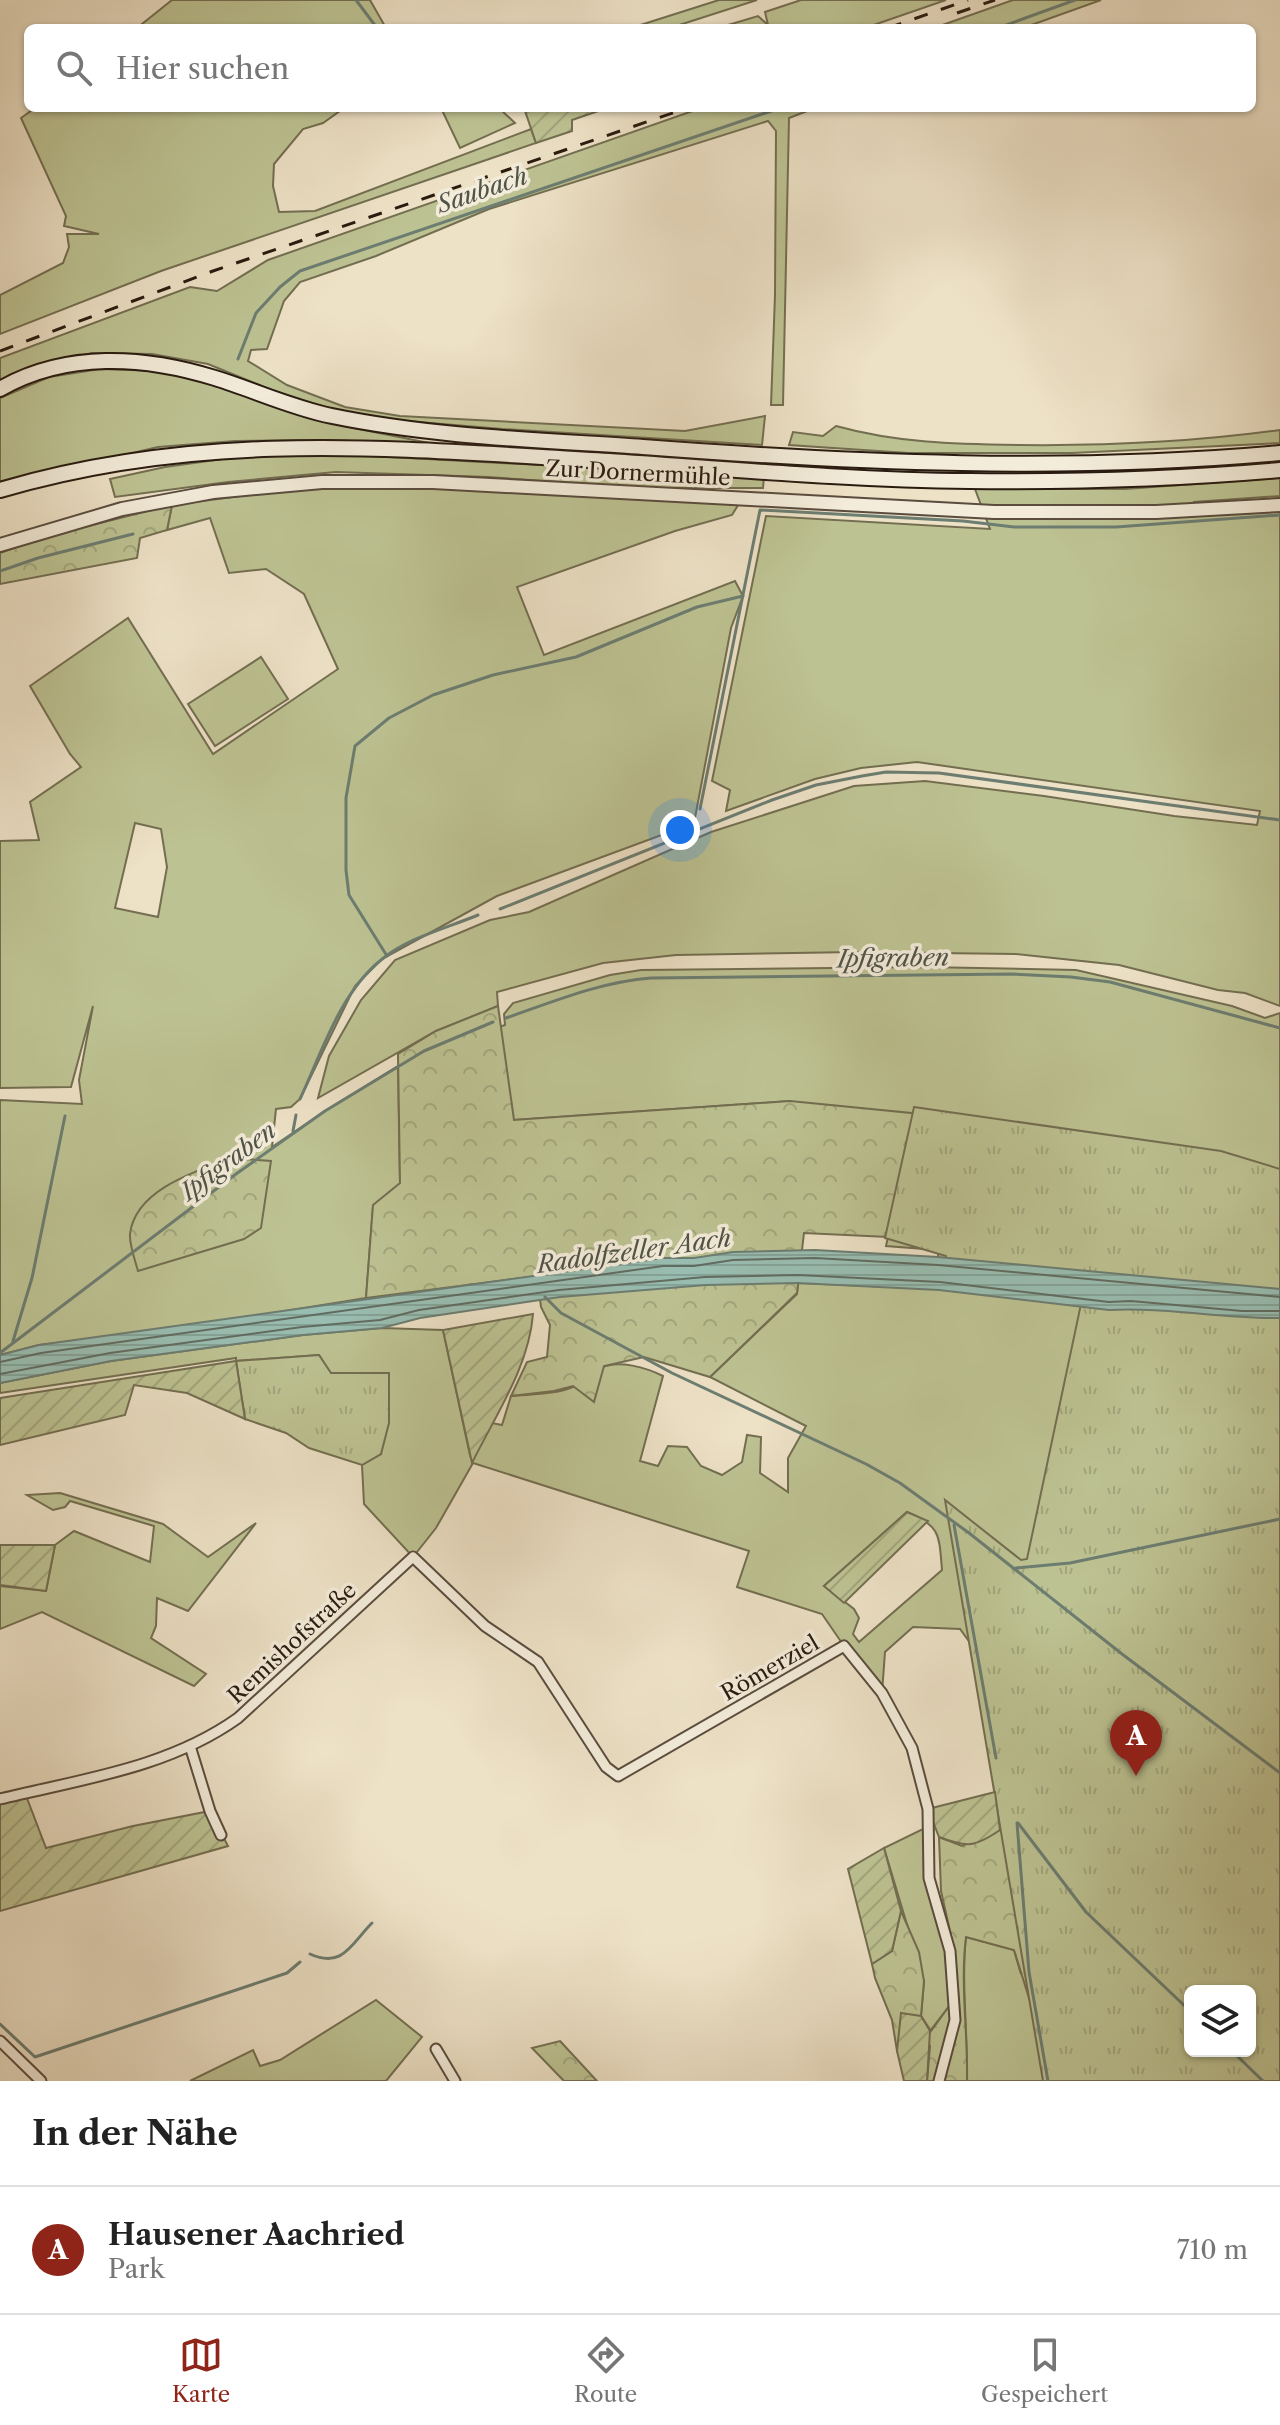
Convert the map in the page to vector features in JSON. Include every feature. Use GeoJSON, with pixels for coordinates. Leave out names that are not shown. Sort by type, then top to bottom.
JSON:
{"type":"FeatureCollection","features":[{"type":"Feature","properties":{"kind":"main road"},"geometry":{"type":"LineString","coordinates":[[0,389],[49,369],[86,361],[126,360],[213,377],[329,416],[408,429],[756,463]]}},
{"type":"Feature","properties":{"kind":"main road"},"geometry":{"type":"LineString","coordinates":[[0,490],[106,465],[175,454],[255,448],[392,448],[756,463],[969,481],[1213,476],[1280,470]]}},
{"type":"Feature","properties":{"kind":"main road"},"geometry":{"type":"LineString","coordinates":[[807,466],[1108,464],[1280,453]]}},
{"type":"Feature","properties":{"kind":"street","name":"Zur Dornermühle"},"geometry":{"type":"LineString","coordinates":[[0,545],[122,509],[213,492],[337,481],[433,482],[994,512],[1156,512],[1280,505]]}},
{"type":"Feature","properties":{"kind":"street","name":"Remishofstraße"},"geometry":{"type":"LineString","coordinates":[[0,1799],[141,1766],[216,1734],[238,1718],[413,1557]]}},
{"type":"Feature","properties":{"kind":"street","name":"Römerziel"},"geometry":{"type":"LineString","coordinates":[[413,1557],[485,1626],[538,1662],[606,1767],[618,1776],[844,1646],[882,1693],[912,1748],[928,1809],[929,1878],[950,1951],[955,2020],[939,2081]]}},
{"type":"Feature","properties":{"kind":"street"},"geometry":{"type":"LineString","coordinates":[[190,1746],[210,1811],[221,1835]]}},
{"type":"Feature","properties":{"kind":"street"},"geometry":{"type":"LineString","coordinates":[[0,2041],[41,2081]]}},
{"type":"Feature","properties":{"kind":"street"},"geometry":{"type":"LineString","coordinates":[[436,2049],[455,2081]]}},
{"type":"Feature","properties":{"kind":"green space"},"geometry":{"type":"Polygon","coordinates":[[[172,0],[370,0],[384,24],[142,24],[172,0]]]}},
{"type":"Feature","properties":{"kind":"green space"},"geometry":{"type":"Polygon","coordinates":[[[719,0],[757,0],[682,24],[644,24],[719,0]]]}},
{"type":"Feature","properties":{"kind":"green space"},"geometry":{"type":"Polygon","coordinates":[[[801,0],[946,0],[877,24],[768,24],[765,12],[801,0]]]}},
{"type":"Feature","properties":{"kind":"green space"},"geometry":{"type":"Polygon","coordinates":[[[1013,0],[1101,0],[1034,24],[945,24],[1013,0]]]}},
{"type":"Feature","properties":{"kind":"green space"},"geometry":{"type":"Polygon","coordinates":[[[758,16],[767,24],[731,24],[758,16]]]}},
{"type":"Feature","properties":{"kind":"green space"},"geometry":{"type":"Polygon","coordinates":[[[29,112],[338,112],[323,123],[303,129],[274,164],[273,186],[279,212],[315,211],[531,129],[536,143],[161,271],[0,334],[0,295],[63,263],[69,247],[67,234],[99,234],[64,226],[66,216],[21,118],[29,112]]]}},
{"type":"Feature","properties":{"kind":"green space"},"geometry":{"type":"Polygon","coordinates":[[[443,112],[503,112],[515,123],[460,148],[443,112]]]}},
{"type":"Feature","properties":{"kind":"green space"},"geometry":{"type":"Polygon","coordinates":[[[525,112],[595,112],[572,120],[572,131],[536,143],[525,112]]]}},
{"type":"Feature","properties":{"kind":"green space"},"geometry":{"type":"Polygon","coordinates":[[[690,112],[805,112],[789,118],[783,405],[771,405],[776,131],[768,121],[489,209],[376,256],[300,282],[284,301],[267,349],[251,350],[248,361],[287,385],[345,407],[400,416],[685,431],[765,416],[762,445],[395,420],[334,410],[269,389],[208,364],[152,354],[92,353],[0,382],[0,358],[190,287],[217,291],[268,260],[690,112]]]}},
{"type":"Feature","properties":{"kind":"green space"},"geometry":{"type":"Polygon","coordinates":[[[100,369],[160,371],[190,377],[329,423],[439,445],[329,440],[235,441],[158,447],[0,484],[0,398],[49,377],[100,369]]]}},
{"type":"Feature","properties":{"kind":"green space"},"geometry":{"type":"Polygon","coordinates":[[[836,426],[904,439],[1018,445],[1149,442],[1280,430],[1280,443],[1072,453],[908,453],[789,445],[793,432],[823,436],[836,426]]]}},
{"type":"Feature","properties":{"kind":"green space"},"geometry":{"type":"Polygon","coordinates":[[[333,454],[764,477],[763,488],[643,488],[488,477],[336,472],[115,497],[110,479],[165,467],[237,457],[333,454]]]}},
{"type":"Feature","properties":{"kind":"green space"},"geometry":{"type":"Polygon","coordinates":[[[1280,478],[1280,496],[1194,502],[1192,509],[1280,505],[1280,1006],[1245,993],[1218,990],[1119,965],[1016,954],[856,952],[676,955],[603,963],[497,992],[498,1006],[436,1031],[318,1098],[329,1056],[361,1000],[395,960],[490,920],[529,912],[711,832],[854,786],[925,781],[1257,825],[1260,811],[917,762],[861,768],[815,779],[726,811],[730,790],[712,781],[766,516],[990,529],[975,489],[1125,489],[1280,478]]]}},
{"type":"Feature","properties":{"kind":"green space"},"geometry":{"type":"Polygon","coordinates":[[[466,488],[740,502],[732,515],[675,531],[517,587],[544,655],[735,581],[743,596],[731,628],[694,823],[497,896],[382,959],[355,986],[300,1099],[291,1107],[276,1109],[272,1147],[398,1066],[400,1184],[373,1206],[366,1298],[172,1329],[39,1345],[0,1355],[0,1100],[82,1104],[79,1080],[93,1006],[71,1087],[0,1088],[0,841],[39,840],[30,802],[81,767],[30,686],[128,618],[213,754],[338,669],[304,594],[266,569],[229,573],[210,518],[167,530],[172,505],[293,489],[466,488]],[[135,823],[115,908],[158,917],[167,867],[161,829],[135,823]]]}},
{"type":"Feature","properties":{"kind":"green space"},"geometry":{"type":"Polygon","coordinates":[[[172,505],[167,530],[140,538],[137,558],[0,584],[0,553],[44,537],[172,505]]]}},
{"type":"Feature","properties":{"kind":"green space"},"geometry":{"type":"Polygon","coordinates":[[[261,657],[288,699],[215,746],[188,704],[261,657]]]}},
{"type":"Feature","properties":{"kind":"green space"},"geometry":{"type":"Polygon","coordinates":[[[924,967],[1076,970],[1232,1006],[1265,1018],[1280,1013],[1280,1558],[1150,1650],[1251,1985],[1184,1985],[1184,2057],[1256,2057],[1256,2001],[1280,2081],[967,2081],[966,1937],[1014,1950],[1021,1974],[1050,1785],[1000,1830],[984,1662],[960,1629],[913,1627],[885,1652],[882,1693],[822,1614],[737,1587],[749,1551],[473,1463],[436,1528],[413,1557],[364,1504],[362,1465],[381,1454],[319,1355],[236,1361],[236,1358],[0,1393],[0,1383],[111,1361],[303,1335],[382,1328],[443,1330],[470,1455],[492,1423],[502,1425],[511,1396],[568,1389],[601,1368],[624,1364],[663,1376],[640,1461],[658,1466],[668,1446],[687,1447],[701,1466],[722,1475],[742,1462],[747,1435],[761,1437],[760,1473],[788,1492],[788,1458],[806,1426],[710,1377],[797,1294],[798,1283],[939,1289],[938,1250],[886,1246],[888,1237],[790,1101],[513,1120],[499,1027],[505,1025],[504,1014],[513,1003],[610,975],[641,970],[924,967]],[[907,1512],[824,1586],[854,1609],[859,1618],[853,1634],[859,1642],[942,1570],[936,1533],[918,1517],[907,1512]]]}},
{"type":"Feature","properties":{"kind":"green space"},"geometry":{"type":"Polygon","coordinates":[[[498,1006],[514,1120],[790,1101],[921,1114],[888,1237],[804,1233],[797,1293],[710,1377],[644,1357],[604,1366],[594,1402],[573,1386],[511,1396],[527,1362],[547,1357],[550,1325],[541,1307],[537,1276],[366,1298],[373,1205],[400,1183],[398,1054],[436,1031],[498,1006]]]}},
{"type":"Feature","properties":{"kind":"green space"},"geometry":{"type":"Polygon","coordinates":[[[914,1107],[1221,1151],[1280,1169],[1280,2081],[1043,2081],[945,1500],[1021,1560],[1027,1559],[1081,1304],[949,1290],[946,1256],[885,1238],[914,1107]]]}},
{"type":"Feature","properties":{"kind":"green space"},"geometry":{"type":"Polygon","coordinates":[[[231,1158],[271,1161],[261,1228],[244,1239],[138,1271],[130,1234],[134,1219],[143,1205],[169,1184],[231,1158]]]}},
{"type":"Feature","properties":{"kind":"green space"},"geometry":{"type":"Polygon","coordinates":[[[533,1314],[518,1372],[472,1463],[443,1330],[533,1314]]]}},
{"type":"Feature","properties":{"kind":"green space"},"geometry":{"type":"Polygon","coordinates":[[[319,1355],[331,1373],[389,1373],[389,1423],[381,1454],[362,1465],[309,1448],[286,1433],[245,1419],[236,1361],[319,1355]]]}},
{"type":"Feature","properties":{"kind":"green space"},"geometry":{"type":"Polygon","coordinates":[[[236,1361],[245,1419],[187,1393],[134,1385],[125,1415],[0,1445],[0,1398],[236,1361]]]}},
{"type":"Feature","properties":{"kind":"green space"},"geometry":{"type":"Polygon","coordinates":[[[60,1493],[163,1524],[208,1557],[256,1523],[188,1611],[157,1598],[156,1626],[151,1638],[206,1674],[194,1686],[42,1612],[0,1629],[0,1586],[46,1591],[55,1545],[74,1531],[150,1562],[154,1526],[70,1501],[65,1507],[53,1510],[27,1495],[60,1493]]]}},
{"type":"Feature","properties":{"kind":"green space"},"geometry":{"type":"Polygon","coordinates":[[[907,1512],[928,1521],[844,1603],[824,1586],[907,1512]]]}},
{"type":"Feature","properties":{"kind":"green space"},"geometry":{"type":"Polygon","coordinates":[[[0,1545],[55,1545],[46,1591],[0,1585],[0,1545]]]}},
{"type":"Feature","properties":{"kind":"green space"},"geometry":{"type":"Polygon","coordinates":[[[1050,1785],[1034,2014],[1014,1950],[966,1937],[967,2081],[927,2081],[930,2046],[919,2029],[897,2051],[892,2020],[872,1964],[892,1951],[901,1911],[919,1952],[924,1981],[921,2016],[931,2031],[950,2005],[952,1940],[941,1891],[939,1837],[962,1846],[1000,1830],[1050,1785]]]}},
{"type":"Feature","properties":{"kind":"green space"},"geometry":{"type":"Polygon","coordinates":[[[995,1792],[1000,1830],[971,1844],[939,1837],[928,1809],[995,1792]]]}},
{"type":"Feature","properties":{"kind":"green space"},"geometry":{"type":"Polygon","coordinates":[[[25,1793],[46,1848],[210,1811],[228,1846],[0,1911],[0,1799],[25,1793]]]}},
{"type":"Feature","properties":{"kind":"green space"},"geometry":{"type":"Polygon","coordinates":[[[927,1827],[929,1878],[950,1951],[950,2005],[930,2031],[921,2016],[924,1981],[884,1848],[927,1827]]]}},
{"type":"Feature","properties":{"kind":"green space"},"geometry":{"type":"Polygon","coordinates":[[[884,1848],[901,1911],[892,1951],[872,1964],[848,1869],[884,1848]]]}},
{"type":"Feature","properties":{"kind":"green space"},"geometry":{"type":"Polygon","coordinates":[[[376,2000],[422,2037],[386,2081],[190,2081],[253,2050],[260,2066],[280,2060],[376,2000]]]}},
{"type":"Feature","properties":{"kind":"green space"},"geometry":{"type":"Polygon","coordinates":[[[901,2013],[921,2016],[930,2031],[927,2081],[904,2081],[897,2051],[901,2013]]]}},
{"type":"Feature","properties":{"kind":"green space"},"geometry":{"type":"Polygon","coordinates":[[[560,2041],[597,2081],[564,2081],[532,2048],[560,2041]]]}},
{"type":"Feature","properties":{"kind":"water"},"geometry":{"type":"Polygon","coordinates":[[[815,1250],[938,1257],[1280,1289],[1280,1318],[1109,1310],[939,1290],[798,1283],[706,1285],[560,1297],[420,1318],[382,1328],[303,1335],[111,1361],[0,1383],[0,1355],[39,1345],[663,1258],[815,1250]]]}},
{"type":"Feature","properties":{"kind":"waterway"},"geometry":{"type":"LineString","coordinates":[[356,0],[374,24]]}},
{"type":"Feature","properties":{"kind":"waterway","name":"Saubach"},"geometry":{"type":"LineString","coordinates":[[1009,24],[1075,0]]}},
{"type":"Feature","properties":{"kind":"waterway","name":"Saubach"},"geometry":{"type":"LineString","coordinates":[[238,359],[256,313],[300,271],[768,112]]}},
{"type":"Feature","properties":{"kind":"waterway"},"geometry":{"type":"LineString","coordinates":[[700,809],[760,510],[963,521],[1014,527],[1116,527],[1280,515]]}},
{"type":"Feature","properties":{"kind":"waterway","name":"Saubach"},"geometry":{"type":"LineString","coordinates":[[0,571],[133,534]]}},
{"type":"Feature","properties":{"kind":"waterway"},"geometry":{"type":"LineString","coordinates":[[387,956],[349,895],[346,798],[355,746],[389,718],[433,695],[493,675],[576,657],[697,607],[743,596]]}},
{"type":"Feature","properties":{"kind":"waterway"},"geometry":{"type":"LineString","coordinates":[[500,909],[772,800],[816,785],[886,772],[939,773],[1280,820]]}},
{"type":"Feature","properties":{"kind":"waterway"},"geometry":{"type":"LineString","coordinates":[[300,1099],[333,1024],[367,974],[391,952],[478,915]]}},
{"type":"Feature","properties":{"kind":"waterway","name":"Ipfigraben"},"geometry":{"type":"LineString","coordinates":[[506,1018],[596,988],[651,978],[1013,974],[1110,982],[1280,1028]]}},
{"type":"Feature","properties":{"kind":"waterway","name":"Ipfigraben"},"geometry":{"type":"LineString","coordinates":[[0,1353],[236,1174],[325,1111],[424,1051],[493,1022]]}},
{"type":"Feature","properties":{"kind":"waterway"},"geometry":{"type":"LineString","coordinates":[[293,1131],[296,1115]]}},
{"type":"Feature","properties":{"kind":"waterway"},"geometry":{"type":"LineString","coordinates":[[13,1341],[32,1278],[65,1116]]}},
{"type":"Feature","properties":{"kind":"waterway"},"geometry":{"type":"LineString","coordinates":[[545,1297],[561,1313],[672,1373],[900,1483],[1280,1773]]}},
{"type":"Feature","properties":{"kind":"waterway"},"geometry":{"type":"LineString","coordinates":[[1016,1568],[1070,1563],[1280,1519]]}},
{"type":"Feature","properties":{"kind":"waterway"},"geometry":{"type":"LineString","coordinates":[[954,1525],[996,1758]]}},
{"type":"Feature","properties":{"kind":"waterway"},"geometry":{"type":"LineString","coordinates":[[1017,1823],[1029,1972],[1048,2081]]}},
{"type":"Feature","properties":{"kind":"waterway"},"geometry":{"type":"LineString","coordinates":[[1018,1823],[1086,1912],[1184,2005]]}},
{"type":"Feature","properties":{"kind":"waterway"},"geometry":{"type":"LineString","coordinates":[[310,1954],[321,1958],[339,1956],[372,1923]]}},
{"type":"Feature","properties":{"kind":"waterway"},"geometry":{"type":"LineString","coordinates":[[0,2024],[35,2057],[287,1973],[300,1962]]}},
{"type":"Feature","properties":{"kind":"waterway"},"geometry":{"type":"LineString","coordinates":[[1238,2057],[1263,2081]]}},
{"type":"Feature","properties":{"kind":"railway"},"geometry":{"type":"LineString","coordinates":[[899,24],[968,0]]}},
{"type":"Feature","properties":{"kind":"railway"},"geometry":{"type":"LineString","coordinates":[[957,13],[995,0]]}},
{"type":"Feature","properties":{"kind":"railway"},"geometry":{"type":"LineString","coordinates":[[0,351],[213,271],[675,112]]}},
{"type":"Feature","properties":{"kind":"place","name":"Hausener Aachried"},"geometry":{"type":"Point","coordinates":[1136,1776]}},
{"type":"Feature","properties":{"kind":"water label","name":"Radolfzeller Aach"},"geometry":{"type":"Point","coordinates":[634,1251]}}]}
